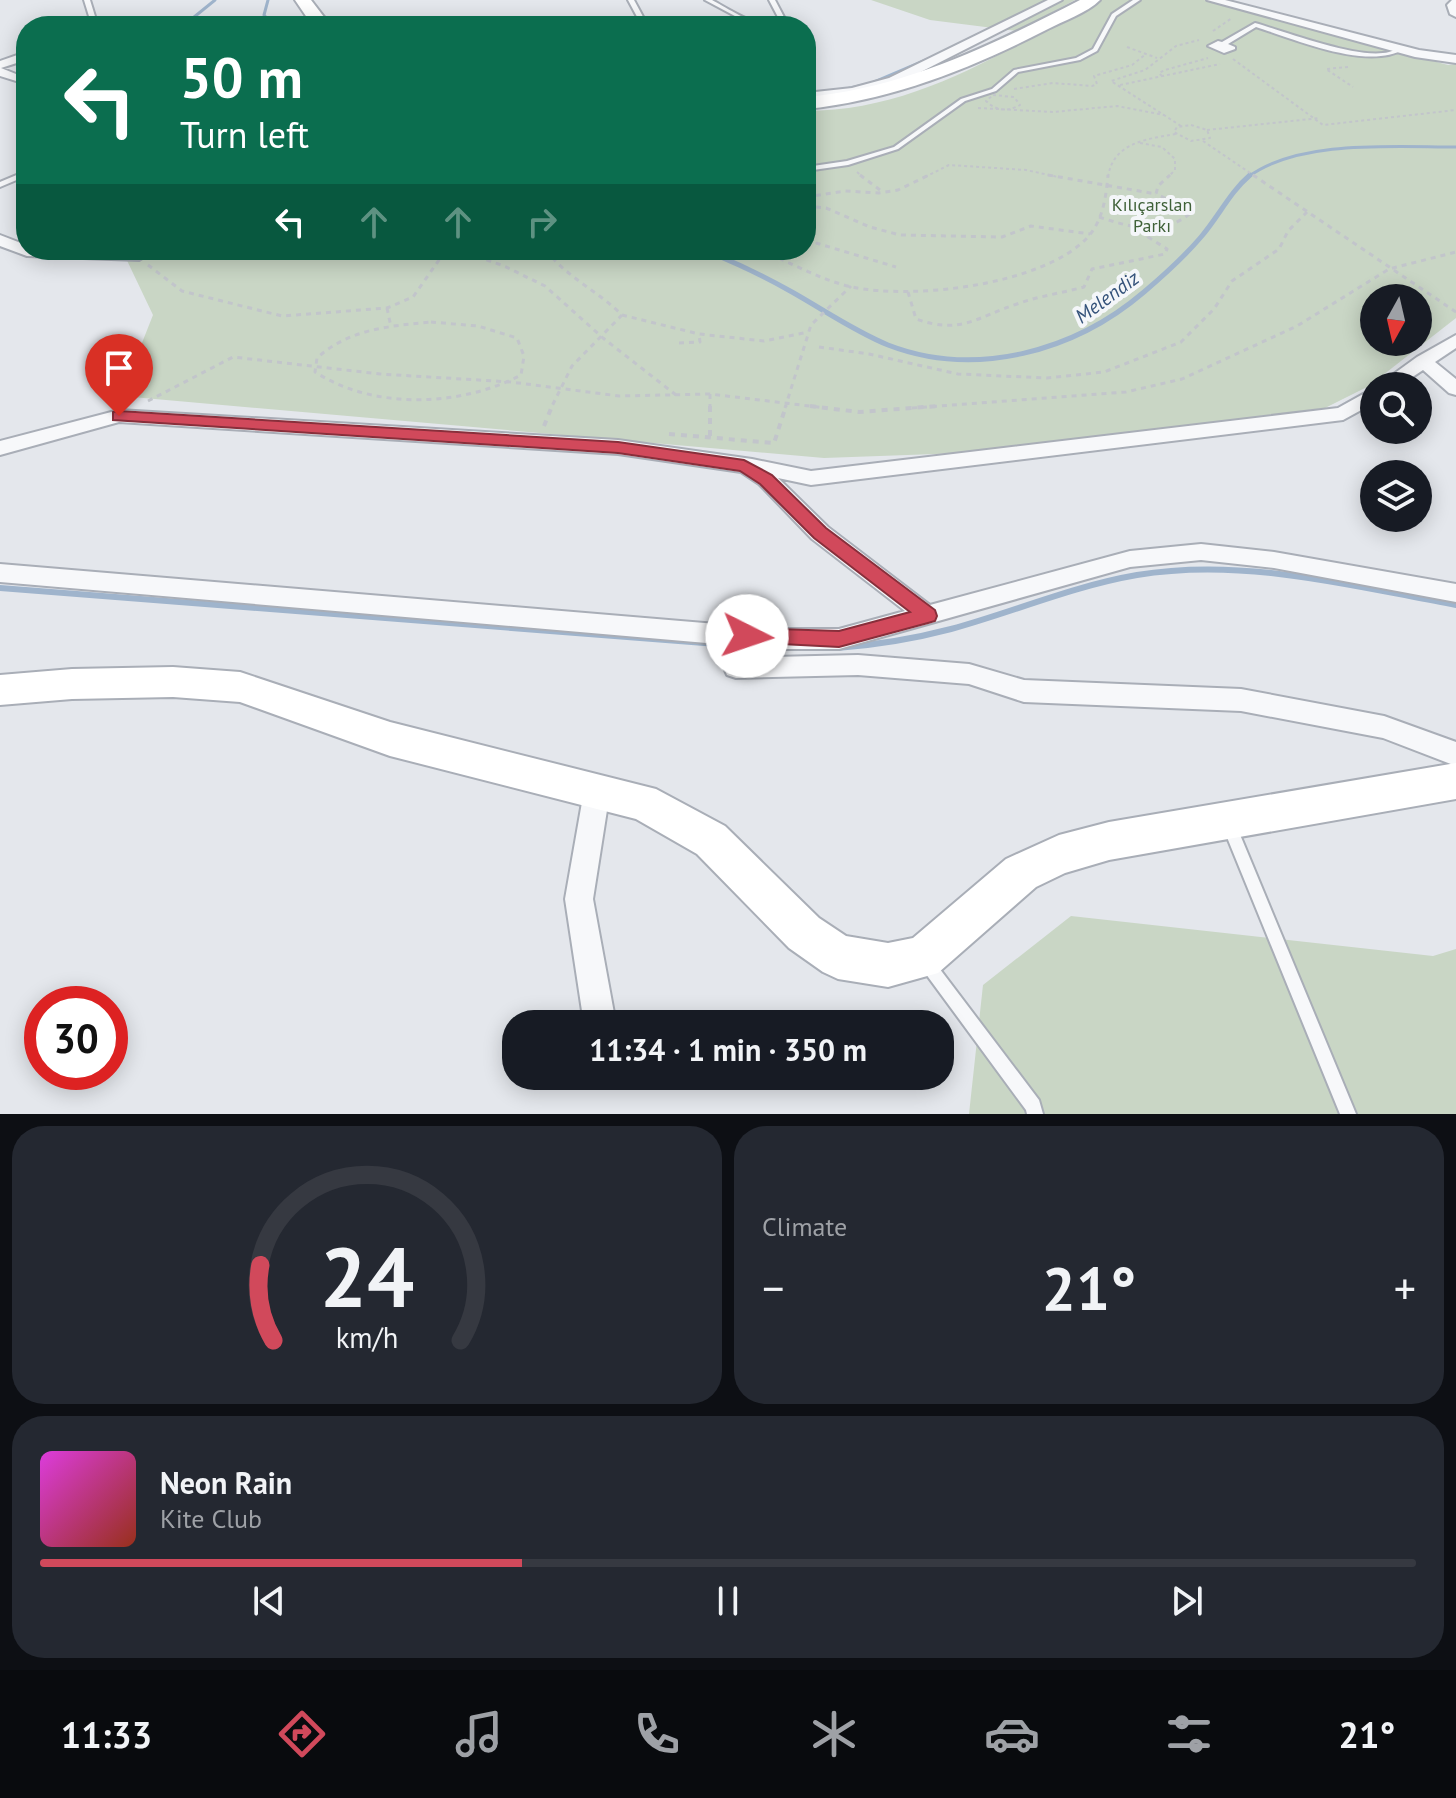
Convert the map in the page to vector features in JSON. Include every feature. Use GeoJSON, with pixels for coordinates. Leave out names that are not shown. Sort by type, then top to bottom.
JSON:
{"type":"FeatureCollection","features":[{"type":"Feature","properties":{"kind":"main road"},"geometry":{"type":"LineString","coordinates":[[816,100],[853,98],[890,89],[1012,41],[1092,0]]}},
{"type":"Feature","properties":{"kind":"main road"},"geometry":{"type":"LineString","coordinates":[[0,690],[72,684],[173,682],[240,687],[390,739],[642,802],[711,840],[804,933],[838,957],[888,965],[923,958],[1021,873],[1046,861],[1109,841],[1456,781]]}},
{"type":"Feature","properties":{"kind":"street"},"geometry":{"type":"LineString","coordinates":[[816,98],[893,81],[968,47],[1057,0]]}},
{"type":"Feature","properties":{"kind":"street"},"geometry":{"type":"LineString","coordinates":[[1212,0],[1401,49],[1456,59]]}},
{"type":"Feature","properties":{"kind":"street"},"geometry":{"type":"LineString","coordinates":[[1259,12],[1274,0]]}},
{"type":"Feature","properties":{"kind":"street"},"geometry":{"type":"LineString","coordinates":[[1443,0],[1456,2],[1453,5],[1456,14]]}},
{"type":"Feature","properties":{"kind":"street"},"geometry":{"type":"LineString","coordinates":[[1407,372],[1456,340]]}},
{"type":"Feature","properties":{"kind":"street"},"geometry":{"type":"LineString","coordinates":[[1423,361],[1456,389]]}},
{"type":"Feature","properties":{"kind":"street"},"geometry":{"type":"LineString","coordinates":[[0,448],[119,416],[618,447],[811,478],[1343,414],[1360,403]]}},
{"type":"Feature","properties":{"kind":"street"},"geometry":{"type":"LineString","coordinates":[[744,465],[766,479],[820,533],[928,616]]}},
{"type":"Feature","properties":{"kind":"street"},"geometry":{"type":"LineString","coordinates":[[0,573],[777,639],[839,639],[1130,559],[1201,552],[1274,560],[1456,593]]}},
{"type":"Feature","properties":{"kind":"street"},"geometry":{"type":"LineString","coordinates":[[736,668],[858,665],[969,674],[1024,691],[1241,700],[1384,727],[1456,754]]}},
{"type":"Feature","properties":{"kind":"street"},"geometry":{"type":"LineString","coordinates":[[597,791],[579,899],[598,1010]]}},
{"type":"Feature","properties":{"kind":"lane"},"geometry":{"type":"LineString","coordinates":[[708,0],[739,16]]}},
{"type":"Feature","properties":{"kind":"lane"},"geometry":{"type":"LineString","coordinates":[[816,167],[845,163],[896,148],[957,105],[994,90],[1016,71],[1078,59],[1095,50],[1114,15],[1137,0]]}},
{"type":"Feature","properties":{"kind":"lane"},"geometry":{"type":"LineString","coordinates":[[1222,47],[1255,25],[1367,56],[1395,54],[1401,49]]}},
{"type":"Feature","properties":{"kind":"lane"},"geometry":{"type":"LineString","coordinates":[[1227,820],[1348,1114]]}},
{"type":"Feature","properties":{"kind":"lane"},"geometry":{"type":"LineString","coordinates":[[923,958],[999,1058],[1033,1106],[1035,1114]]}},
{"type":"Feature","properties":{"kind":"path"},"geometry":{"type":"LineString","coordinates":[[1211,32],[1237,15],[1226,11]]}},
{"type":"Feature","properties":{"kind":"path"},"geometry":{"type":"LineString","coordinates":[[1198,40],[1176,46],[1145,70],[1111,81],[1181,126],[1207,130],[1320,118]]}},
{"type":"Feature","properties":{"kind":"path"},"geometry":{"type":"LineString","coordinates":[[1127,47],[1157,58]]}},
{"type":"Feature","properties":{"kind":"path"},"geometry":{"type":"LineString","coordinates":[[1162,76],[1159,73],[1169,67],[1197,63],[1222,47]]}},
{"type":"Feature","properties":{"kind":"path"},"geometry":{"type":"LineString","coordinates":[[1004,95],[1015,88],[1063,83],[1091,87],[1097,84],[1094,76],[1132,65],[1146,54]]}},
{"type":"Feature","properties":{"kind":"path"},"geometry":{"type":"LineString","coordinates":[[1120,85],[1217,66],[1230,57],[1323,125],[1456,110]]}},
{"type":"Feature","properties":{"kind":"path"},"geometry":{"type":"LineString","coordinates":[[1352,66],[1326,69],[1353,87]]}},
{"type":"Feature","properties":{"kind":"path"},"geometry":{"type":"LineString","coordinates":[[993,95],[1004,95],[1020,102],[1019,107],[1004,110],[986,101],[993,95]]}},
{"type":"Feature","properties":{"kind":"path"},"geometry":{"type":"LineString","coordinates":[[957,105],[1053,112],[1117,106],[1166,116]]}},
{"type":"Feature","properties":{"kind":"path"},"geometry":{"type":"LineString","coordinates":[[1176,134],[1175,129],[1181,126]]}},
{"type":"Feature","properties":{"kind":"path"},"geometry":{"type":"LineString","coordinates":[[786,260],[851,286],[908,291],[989,281],[1031,270],[1064,255],[1090,234],[1099,217],[1110,160],[1124,148],[1176,134],[1191,141],[1203,141],[1210,138],[1207,130]]}},
{"type":"Feature","properties":{"kind":"path"},"geometry":{"type":"LineString","coordinates":[[1203,141],[1456,312]]}},
{"type":"Feature","properties":{"kind":"path"},"geometry":{"type":"LineString","coordinates":[[1137,143],[1162,147],[1175,159],[1175,170],[1158,186],[1156,194]]}},
{"type":"Feature","properties":{"kind":"path"},"geometry":{"type":"LineString","coordinates":[[845,163],[884,193]]}},
{"type":"Feature","properties":{"kind":"path"},"geometry":{"type":"LineString","coordinates":[[816,195],[845,191],[884,193],[898,190],[949,165],[1026,170],[1156,194],[1193,211],[1184,221],[1148,231],[1099,217]]}},
{"type":"Feature","properties":{"kind":"path"},"geometry":{"type":"LineString","coordinates":[[816,207],[900,235],[1002,237],[1031,226],[1090,234]]}},
{"type":"Feature","properties":{"kind":"path"},"geometry":{"type":"LineString","coordinates":[[819,347],[869,354],[958,374],[1047,378],[1113,369],[1181,342],[1214,309],[1232,281],[1279,249],[1288,231],[1307,212]]}},
{"type":"Feature","properties":{"kind":"path"},"geometry":{"type":"LineString","coordinates":[[908,291],[916,319],[937,328],[960,328],[1019,303],[1084,287],[1092,269],[1165,254],[1167,249],[1148,237],[1148,231]]}},
{"type":"Feature","properties":{"kind":"path"},"geometry":{"type":"LineString","coordinates":[[816,243],[896,267]]}},
{"type":"Feature","properties":{"kind":"path"},"geometry":{"type":"LineString","coordinates":[[147,402],[233,357],[315,367],[511,382],[619,396],[710,394],[859,412],[1126,392],[1168,383],[1219,363],[1297,326],[1389,269],[1456,252]]}},
{"type":"Feature","properties":{"kind":"path"},"geometry":{"type":"LineString","coordinates":[[145,260],[182,291],[282,316],[387,308],[413,297],[439,260]]}},
{"type":"Feature","properties":{"kind":"path"},"geometry":{"type":"LineString","coordinates":[[487,260],[545,286],[603,338],[676,395]]}},
{"type":"Feature","properties":{"kind":"path"},"geometry":{"type":"LineString","coordinates":[[553,260],[559,268],[601,294],[622,315],[699,334],[764,341],[808,332]]}},
{"type":"Feature","properties":{"kind":"path"},"geometry":{"type":"LineString","coordinates":[[774,443],[811,325],[851,286]]}},
{"type":"Feature","properties":{"kind":"path"},"geometry":{"type":"LineString","coordinates":[[387,308],[391,327]]}},
{"type":"Feature","properties":{"kind":"path"},"geometry":{"type":"LineString","coordinates":[[544,426],[558,388],[578,359],[603,338],[622,315]]}},
{"type":"Feature","properties":{"kind":"path"},"geometry":{"type":"LineString","coordinates":[[457,322],[497,330],[517,338],[525,352],[526,362],[521,375],[490,390],[456,396],[412,398],[361,393],[327,383],[315,372],[315,367],[317,358],[339,340],[391,327],[457,322]]}},
{"type":"Feature","properties":{"kind":"path"},"geometry":{"type":"LineString","coordinates":[[679,343],[700,342],[699,334]]}},
{"type":"Feature","properties":{"kind":"path"},"geometry":{"type":"LineString","coordinates":[[710,394],[710,437]]}},
{"type":"Feature","properties":{"kind":"green space"},"geometry":{"type":"Polygon","coordinates":[[[871,0],[1075,0],[1017,31],[930,20],[871,0]]]}},
{"type":"Feature","properties":{"kind":"green space","name":"Kılıçarslan Parkı"},"geometry":{"type":"Polygon","coordinates":[[[1096,0],[1204,0],[1448,65],[1456,64],[1456,318],[1432,337],[1432,284],[1360,284],[1360,356],[1407,356],[1387,372],[1360,372],[1360,390],[1325,408],[963,453],[824,458],[121,396],[153,315],[127,260],[816,260],[816,110],[884,101],[957,75],[1096,0]]]}},
{"type":"Feature","properties":{"kind":"green space"},"geometry":{"type":"Polygon","coordinates":[[[1071,916],[1433,956],[1456,949],[1456,1114],[969,1114],[983,985],[1071,916]]]}},
{"type":"Feature","properties":{"kind":"waterway","name":"Melendiz"},"geometry":{"type":"LineString","coordinates":[[195,16],[215,0]]}},
{"type":"Feature","properties":{"kind":"waterway"},"geometry":{"type":"LineString","coordinates":[[265,16],[268,0]]}},
{"type":"Feature","properties":{"kind":"waterway"},"geometry":{"type":"LineString","coordinates":[[842,90],[872,83],[940,54]]}},
{"type":"Feature","properties":{"kind":"waterway"},"geometry":{"type":"LineString","coordinates":[[1248,177],[1293,156],[1320,151],[1377,146],[1456,147]]}},
{"type":"Feature","properties":{"kind":"waterway","name":"Melendiz"},"geometry":{"type":"LineString","coordinates":[[728,260],[771,280],[888,345],[921,355],[989,359],[1056,344],[1117,313],[1188,252],[1248,177]]}},
{"type":"Feature","properties":{"kind":"waterway"},"geometry":{"type":"LineString","coordinates":[[837,648],[937,633],[1090,586],[1177,570],[1217,569],[1297,576],[1456,605]]}},
{"type":"Feature","properties":{"kind":"waterway"},"geometry":{"type":"LineString","coordinates":[[0,588],[730,645]]}},
{"type":"Feature","properties":{"kind":"route"},"geometry":{"type":"LineString","coordinates":[[119,416],[618,447],[744,465],[766,479],[820,533],[928,616],[839,639],[747,636]]}}]}
